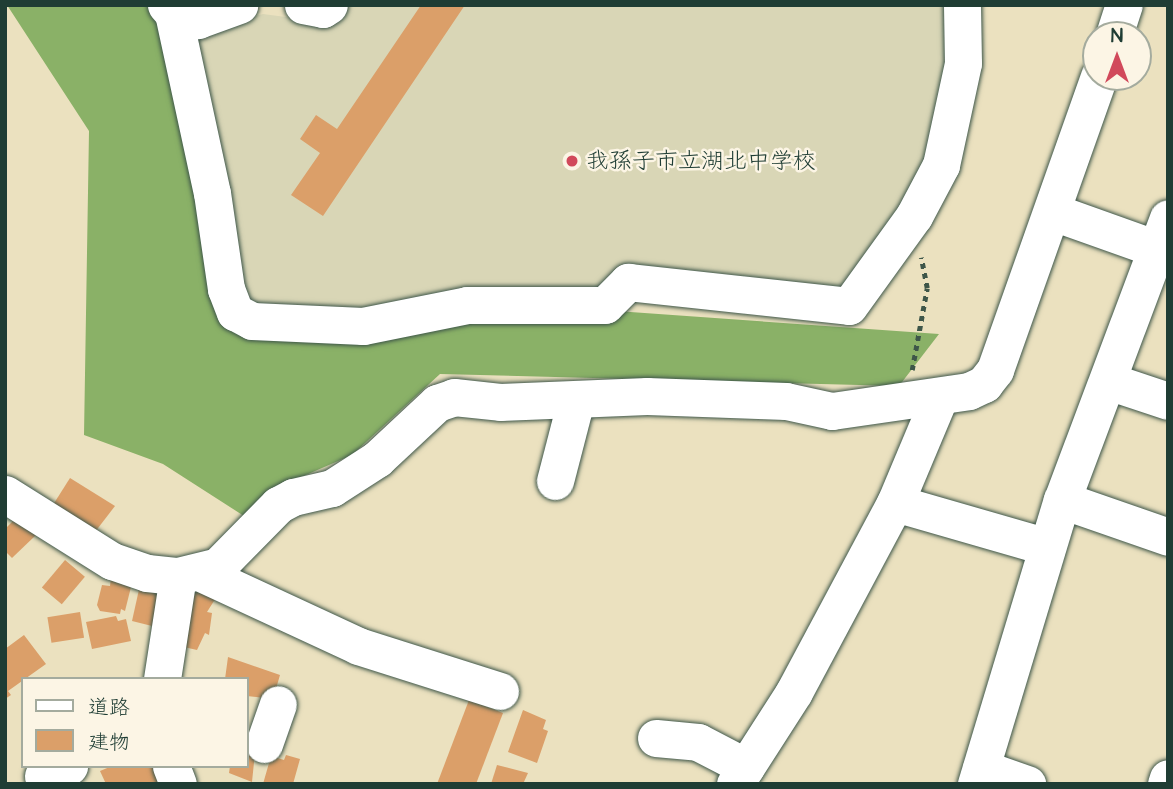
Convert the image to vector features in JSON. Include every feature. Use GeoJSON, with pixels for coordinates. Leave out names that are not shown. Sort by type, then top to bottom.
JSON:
{"type":"FeatureCollection","features":[{"type":"Feature","properties":{"kind":"street"},"geometry":{"type":"LineString","coordinates":[[169,9],[198,20],[239,5]]}},
{"type":"Feature","properties":{"kind":"street"},"geometry":{"type":"LineString","coordinates":[[303,5],[329,5]]}},
{"type":"Feature","properties":{"kind":"street"},"geometry":{"type":"LineString","coordinates":[[169,9],[212,193],[226,289],[235,312],[252,321],[363,326],[467,304],[605,304],[628,282],[849,306],[914,216],[941,165],[951,132],[963,63],[962,5]]}},
{"type":"Feature","properties":{"kind":"street"},"geometry":{"type":"LineString","coordinates":[[5,494],[112,561],[147,573],[189,574],[218,566],[278,505],[293,496],[332,488],[377,460],[437,403],[454,397],[500,402],[646,396],[786,401],[832,411],[969,391],[984,384],[995,370],[1094,91]]}},
{"type":"Feature","properties":{"kind":"street"},"geometry":{"type":"LineString","coordinates":[[1027,784],[979,776],[1062,500],[1164,240],[1053,212]]}},
{"type":"Feature","properties":{"kind":"street"},"geometry":{"type":"LineString","coordinates":[[1108,381],[1168,401]]}},
{"type":"Feature","properties":{"kind":"street"},"geometry":{"type":"LineString","coordinates":[[656,738],[698,742],[741,776],[794,692],[895,503],[923,399]]}},
{"type":"Feature","properties":{"kind":"street"},"geometry":{"type":"LineString","coordinates":[[555,481],[576,400]]}},
{"type":"Feature","properties":{"kind":"street"},"geometry":{"type":"LineString","coordinates":[[1062,500],[1168,537]]}},
{"type":"Feature","properties":{"kind":"street"},"geometry":{"type":"LineString","coordinates":[[895,503],[1047,547]]}},
{"type":"Feature","properties":{"kind":"street"},"geometry":{"type":"LineString","coordinates":[[163,677],[189,574]]}},
{"type":"Feature","properties":{"kind":"street"},"geometry":{"type":"LineString","coordinates":[[189,574],[358,646],[500,691]]}},
{"type":"Feature","properties":{"kind":"street"},"geometry":{"type":"LineString","coordinates":[[1166,784],[1168,778]]}},
{"type":"Feature","properties":{"kind":"path"},"geometry":{"type":"LineString","coordinates":[[914,216],[927,288],[923,399]]}},
{"type":"Feature","properties":{"kind":"shaded area","name":"我孫子市立湖北中学校"},"geometry":{"type":"Polygon","coordinates":[[[345,5],[954,6],[952,66],[918,180],[844,296],[602,295],[372,315],[244,303],[190,45],[219,26],[263,14],[308,20],[345,5]]]}},
{"type":"Feature","properties":{"kind":"green space"},"geometry":{"type":"Polygon","coordinates":[[[7,5],[149,5],[175,38],[234,303],[275,327],[560,307],[939,334],[899,386],[440,374],[352,455],[292,481],[244,516],[163,464],[84,435],[89,131],[7,5]]]}},
{"type":"Feature","properties":{"kind":"building"},"geometry":{"type":"Polygon","coordinates":[[[421,5],[465,5],[323,216],[291,195],[320,153],[300,139],[316,115],[337,129],[421,5]]]}},
{"type":"Feature","properties":{"kind":"building"},"geometry":{"type":"Polygon","coordinates":[[[70,478],[115,506],[95,532],[51,508],[70,478]]]}},
{"type":"Feature","properties":{"kind":"building"},"geometry":{"type":"Polygon","coordinates":[[[18,516],[36,535],[12,558],[5,551],[5,529],[18,516]]]}},
{"type":"Feature","properties":{"kind":"building"},"geometry":{"type":"Polygon","coordinates":[[[65,560],[85,577],[62,604],[42,588],[65,560]]]}},
{"type":"Feature","properties":{"kind":"building"},"geometry":{"type":"Polygon","coordinates":[[[111,577],[132,583],[125,611],[121,609],[120,614],[100,611],[97,605],[102,585],[110,586],[111,577]]]}},
{"type":"Feature","properties":{"kind":"building"},"geometry":{"type":"Polygon","coordinates":[[[140,585],[164,592],[152,626],[132,621],[140,585]]]}},
{"type":"Feature","properties":{"kind":"building"},"geometry":{"type":"Polygon","coordinates":[[[189,585],[219,593],[207,612],[212,613],[209,635],[205,633],[197,650],[175,645],[189,585]]]}},
{"type":"Feature","properties":{"kind":"building"},"geometry":{"type":"Polygon","coordinates":[[[80,612],[84,638],[51,643],[47,617],[80,612]]]}},
{"type":"Feature","properties":{"kind":"building"},"geometry":{"type":"Polygon","coordinates":[[[116,616],[118,621],[126,619],[131,641],[92,649],[86,622],[116,616]]]}},
{"type":"Feature","properties":{"kind":"building"},"geometry":{"type":"Polygon","coordinates":[[[24,635],[46,664],[28,677],[21,677],[21,682],[8,691],[11,695],[5,699],[5,649],[24,635]]]}},
{"type":"Feature","properties":{"kind":"building"},"geometry":{"type":"Polygon","coordinates":[[[228,657],[280,675],[273,699],[248,696],[248,677],[225,677],[228,657]]]}},
{"type":"Feature","properties":{"kind":"building"},"geometry":{"type":"Polygon","coordinates":[[[469,700],[503,713],[476,784],[437,784],[469,700]]]}},
{"type":"Feature","properties":{"kind":"building"},"geometry":{"type":"Polygon","coordinates":[[[523,710],[546,720],[543,729],[548,731],[537,763],[508,752],[523,710]]]}},
{"type":"Feature","properties":{"kind":"building"},"geometry":{"type":"Polygon","coordinates":[[[248,731],[257,733],[252,782],[229,773],[230,768],[248,768],[248,731]]]}},
{"type":"Feature","properties":{"kind":"building"},"geometry":{"type":"Polygon","coordinates":[[[286,755],[300,759],[293,784],[263,784],[271,756],[284,760],[286,755]]]}},
{"type":"Feature","properties":{"kind":"building"},"geometry":{"type":"Polygon","coordinates":[[[497,765],[528,773],[523,784],[491,784],[497,765]]]}},
{"type":"Feature","properties":{"kind":"building"},"geometry":{"type":"Polygon","coordinates":[[[107,768],[159,768],[163,784],[106,784],[100,771],[107,768]]]}},
{"type":"Feature","properties":{"kind":"place","name":"我孫子市立湖北中学校"},"geometry":{"type":"Point","coordinates":[572,161]}}]}
